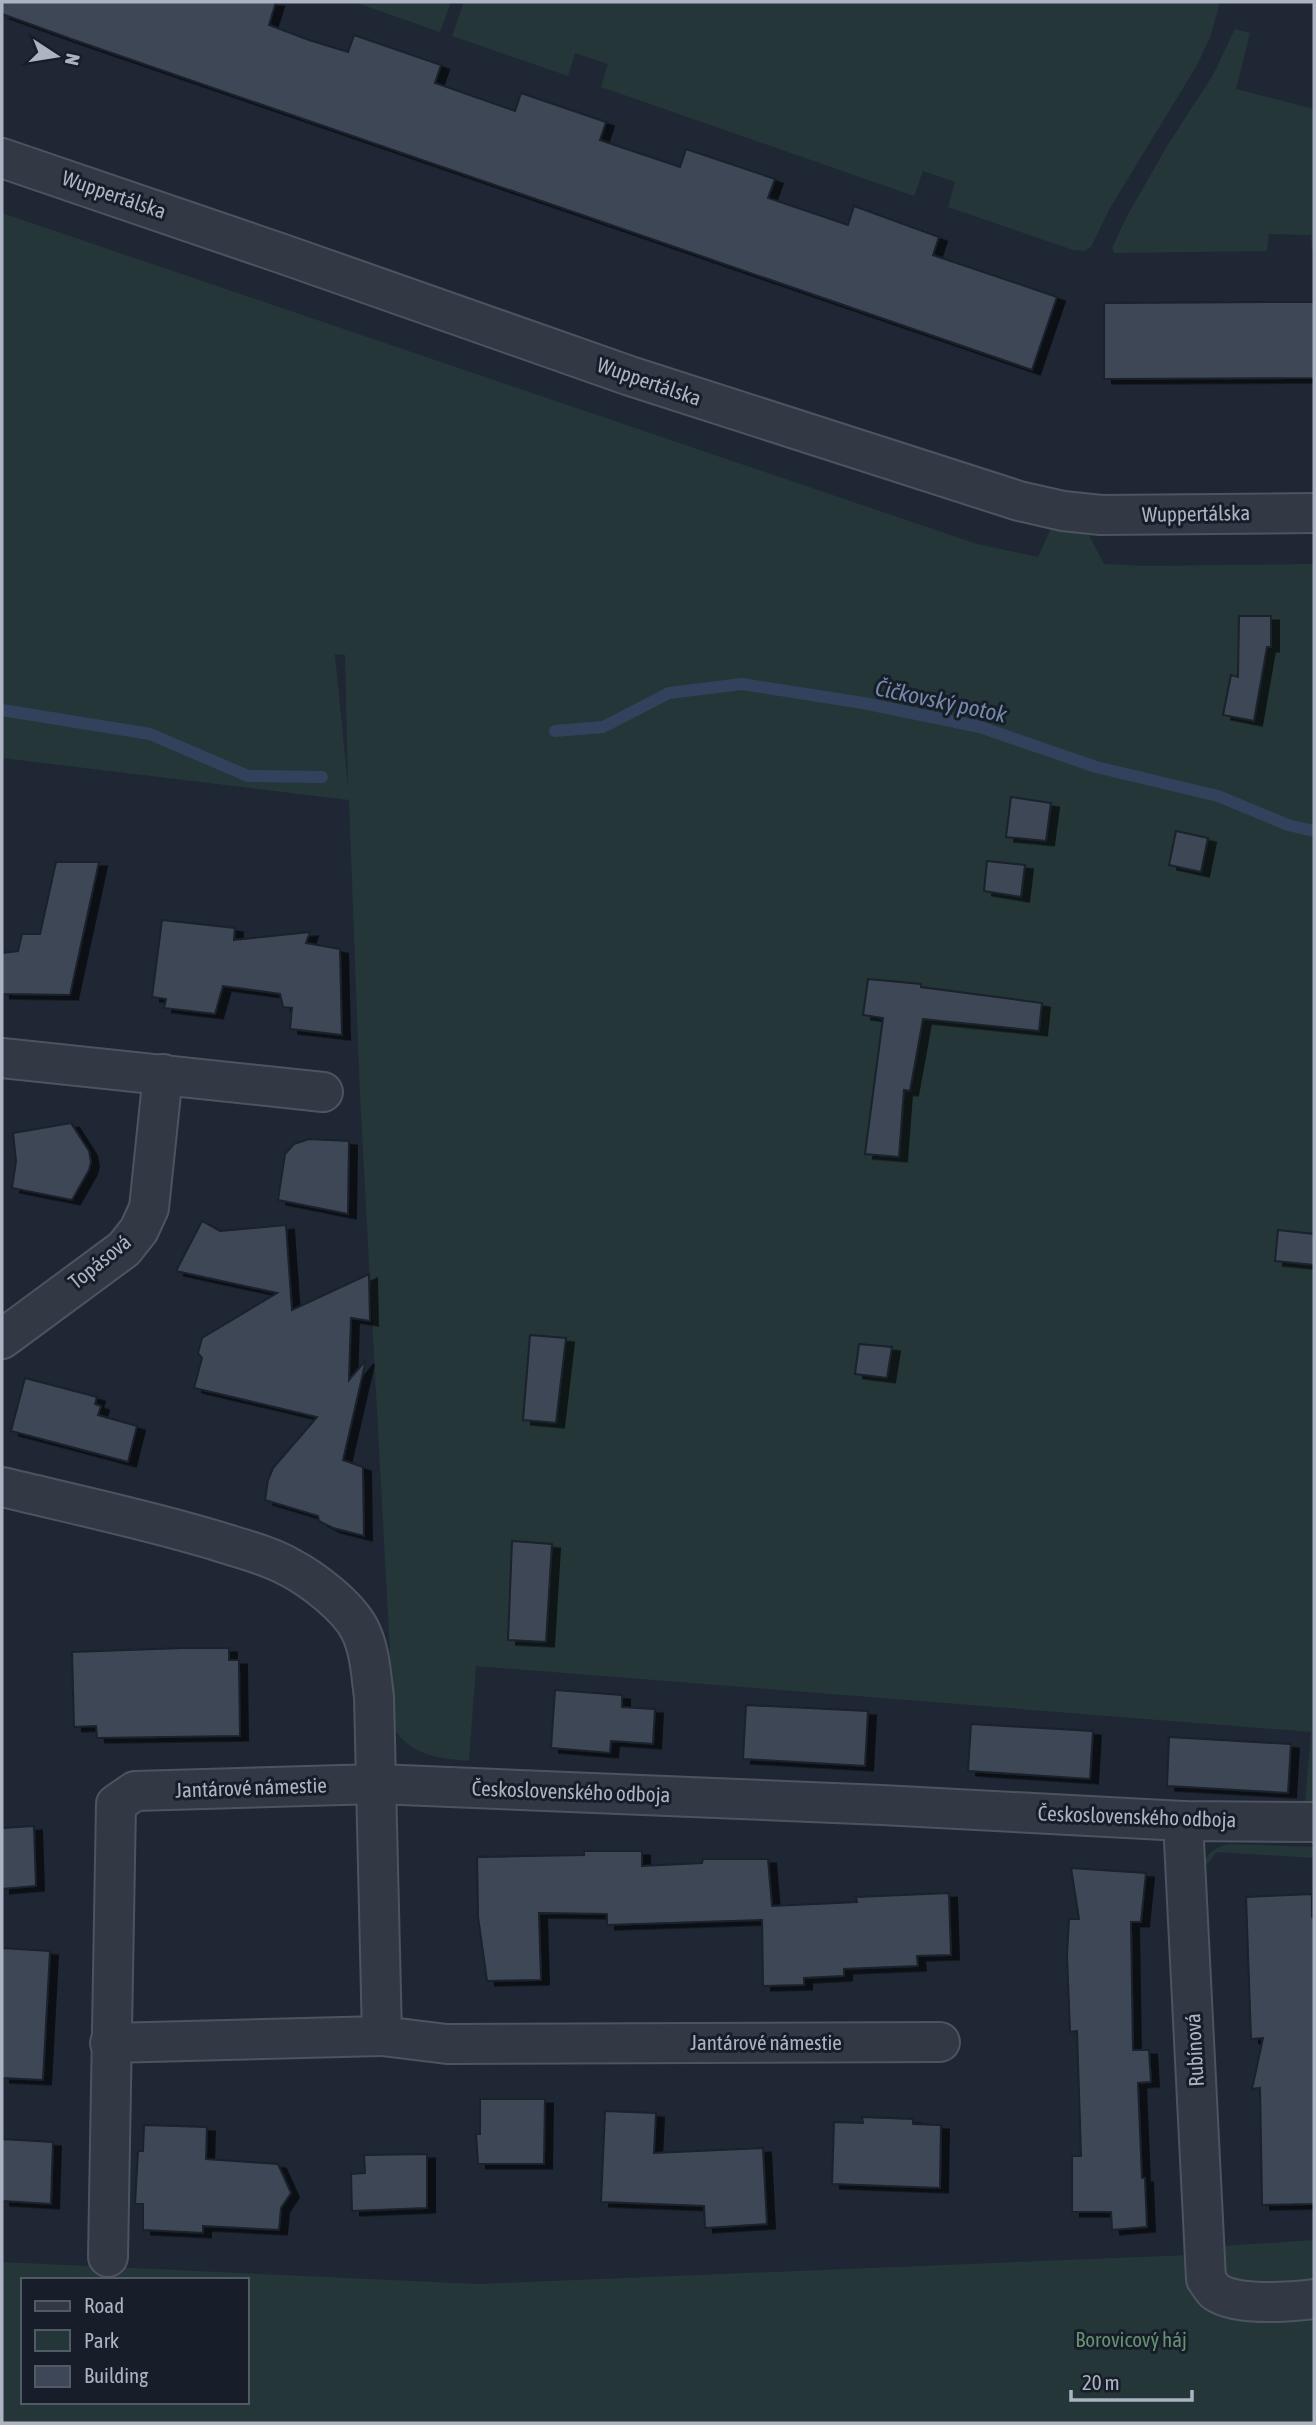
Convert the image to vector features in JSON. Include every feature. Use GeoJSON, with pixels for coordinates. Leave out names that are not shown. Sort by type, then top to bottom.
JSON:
{"type":"FeatureCollection","features":[{"type":"Feature","properties":{"kind":"street","name":"Wuppertálska"},"geometry":{"type":"LineString","coordinates":[[2,158],[630,376],[1019,501],[1063,511],[1101,515],[1314,513]]}},
{"type":"Feature","properties":{"kind":"street"},"geometry":{"type":"LineString","coordinates":[[2,1058],[323,1092]]}},
{"type":"Feature","properties":{"kind":"street","name":"Topásová"},"geometry":{"type":"LineString","coordinates":[[2,1339],[124,1249],[139,1230],[149,1208],[163,1074]]}},
{"type":"Feature","properties":{"kind":"street"},"geometry":{"type":"LineString","coordinates":[[2,1487],[170,1527],[266,1557],[287,1566],[312,1582],[339,1604],[360,1629],[370,1662],[377,1784],[382,2036]]}},
{"type":"Feature","properties":{"kind":"street","name":"Československého odboja"},"geometry":{"type":"LineString","coordinates":[[377,1784],[882,1805],[1183,1821],[1314,1822]]}},
{"type":"Feature","properties":{"kind":"street","name":"Jantárové námestie"},"geometry":{"type":"LineString","coordinates":[[108,2257],[116,1804],[135,1791],[377,1784]]}},
{"type":"Feature","properties":{"kind":"street","name":"Rubínová"},"geometry":{"type":"LineString","coordinates":[[1183,1821],[1206,2279],[1214,2291],[1226,2297],[1247,2301],[1314,2300]]}},
{"type":"Feature","properties":{"kind":"street","name":"Jantárové námestie"},"geometry":{"type":"LineString","coordinates":[[110,2043],[382,2036],[447,2044],[940,2042]]}},
{"type":"Feature","properties":{"kind":"green space"},"geometry":{"type":"Polygon","coordinates":[[[354,2],[451,2],[440,32],[354,2]]]}},
{"type":"Feature","properties":{"kind":"green space"},"geometry":{"type":"Polygon","coordinates":[[[464,2],[1220,2],[1210,38],[1196,67],[1110,208],[1091,247],[1084,251],[1073,250],[948,207],[955,182],[923,171],[914,196],[601,87],[608,64],[575,53],[568,76],[452,36],[464,2]]]}},
{"type":"Feature","properties":{"kind":"green space"},"geometry":{"type":"Polygon","coordinates":[[[1235,29],[1250,33],[1236,89],[1314,109],[1314,251],[1311,235],[1269,234],[1267,251],[1114,253],[1112,248],[1127,216],[1167,146],[1213,75],[1235,29]]]}},
{"type":"Feature","properties":{"kind":"green space"},"geometry":{"type":"Polygon","coordinates":[[[2,213],[977,544],[1038,557],[1051,528],[1087,531],[1104,564],[1314,564],[1314,1804],[1305,1804],[1311,1732],[476,1666],[469,1761],[438,1757],[410,1746],[393,1725],[388,1684],[387,1658],[390,1657],[360,1095],[349,800],[2,758],[2,213]],[[335,654],[348,786],[345,655],[335,654]]]}},
{"type":"Feature","properties":{"kind":"green space"},"geometry":{"type":"Polygon","coordinates":[[[1229,1844],[1314,1847],[1314,1858],[1217,1852],[1203,1869],[1206,1858],[1212,1852],[1229,1844]]]}},
{"type":"Feature","properties":{"kind":"green space"},"geometry":{"type":"Polygon","coordinates":[[[1314,2240],[1314,2288],[1249,2293],[1222,2279],[1223,2246],[1314,2240]]]}},
{"type":"Feature","properties":{"kind":"green space","name":"Borovicový háj"},"geometry":{"type":"Polygon","coordinates":[[[1190,2255],[1193,2276],[1314,2312],[1314,2423],[2,2423],[2,2262],[478,2284],[1190,2255]]]}},
{"type":"Feature","properties":{"kind":"building"},"geometry":{"type":"Polygon","coordinates":[[[2,2],[276,2],[269,25],[348,52],[354,35],[441,65],[435,83],[515,111],[521,93],[606,122],[600,140],[680,167],[686,149],[775,179],[768,198],[848,225],[854,206],[939,237],[933,255],[1057,297],[1032,370],[74,40],[2,14],[2,2]]]}},
{"type":"Feature","properties":{"kind":"building"},"geometry":{"type":"Polygon","coordinates":[[[1314,302],[1314,378],[1104,379],[1104,303],[1314,302]]]}},
{"type":"Feature","properties":{"kind":"building"},"geometry":{"type":"Polygon","coordinates":[[[1239,616],[1271,616],[1271,647],[1267,647],[1254,721],[1223,715],[1231,675],[1238,677],[1239,616]]]}},
{"type":"Feature","properties":{"kind":"building"},"geometry":{"type":"Polygon","coordinates":[[[1011,797],[1051,803],[1046,841],[1006,837],[1011,797]]]}},
{"type":"Feature","properties":{"kind":"building"},"geometry":{"type":"Polygon","coordinates":[[[1176,831],[1208,838],[1201,872],[1169,865],[1176,831]]]}},
{"type":"Feature","properties":{"kind":"building"},"geometry":{"type":"Polygon","coordinates":[[[987,861],[1025,865],[1021,897],[984,891],[987,861]]]}},
{"type":"Feature","properties":{"kind":"building"},"geometry":{"type":"Polygon","coordinates":[[[56,862],[99,862],[70,995],[2,994],[2,953],[18,951],[22,934],[40,934],[56,862]]]}},
{"type":"Feature","properties":{"kind":"building"},"geometry":{"type":"Polygon","coordinates":[[[162,920],[235,928],[234,940],[310,932],[306,943],[340,949],[342,1035],[290,1029],[292,1008],[283,1007],[280,994],[223,986],[215,1014],[164,1008],[166,999],[152,997],[162,920]]]}},
{"type":"Feature","properties":{"kind":"building"},"geometry":{"type":"Polygon","coordinates":[[[868,979],[921,984],[921,987],[1042,1003],[1039,1031],[923,1019],[910,1091],[904,1090],[899,1157],[865,1154],[883,1018],[863,1015],[868,979]]]}},
{"type":"Feature","properties":{"kind":"building"},"geometry":{"type":"Polygon","coordinates":[[[71,1123],[89,1151],[91,1162],[72,1200],[12,1188],[16,1161],[13,1133],[71,1123]]]}},
{"type":"Feature","properties":{"kind":"building"},"geometry":{"type":"Polygon","coordinates":[[[309,1139],[349,1141],[348,1214],[278,1200],[285,1154],[294,1144],[309,1139]]]}},
{"type":"Feature","properties":{"kind":"building"},"geometry":{"type":"Polygon","coordinates":[[[202,1221],[220,1231],[286,1225],[292,1310],[369,1274],[370,1321],[351,1318],[349,1380],[366,1360],[343,1460],[363,1467],[364,1536],[333,1528],[319,1521],[318,1516],[265,1500],[273,1468],[317,1417],[194,1388],[202,1358],[198,1353],[202,1338],[277,1293],[176,1271],[202,1221]]]}},
{"type":"Feature","properties":{"kind":"building"},"geometry":{"type":"Polygon","coordinates":[[[1278,1230],[1314,1234],[1314,1265],[1275,1261],[1278,1230]]]}},
{"type":"Feature","properties":{"kind":"building"},"geometry":{"type":"Polygon","coordinates":[[[530,1335],[566,1338],[556,1423],[523,1420],[530,1335]]]}},
{"type":"Feature","properties":{"kind":"building"},"geometry":{"type":"Polygon","coordinates":[[[859,1344],[892,1347],[887,1378],[855,1374],[859,1344]]]}},
{"type":"Feature","properties":{"kind":"building"},"geometry":{"type":"Polygon","coordinates":[[[25,1378],[97,1397],[95,1404],[101,1406],[98,1415],[137,1426],[128,1462],[11,1431],[25,1378]]]}},
{"type":"Feature","properties":{"kind":"building"},"geometry":{"type":"Polygon","coordinates":[[[512,1541],[552,1544],[546,1642],[508,1640],[512,1541]]]}},
{"type":"Feature","properties":{"kind":"building"},"geometry":{"type":"Polygon","coordinates":[[[229,1648],[229,1660],[239,1660],[240,1736],[97,1738],[96,1726],[74,1727],[72,1652],[229,1648]]]}},
{"type":"Feature","properties":{"kind":"building"},"geometry":{"type":"Polygon","coordinates":[[[555,1690],[622,1695],[622,1707],[655,1709],[653,1744],[611,1741],[610,1753],[551,1748],[555,1690]]]}},
{"type":"Feature","properties":{"kind":"building"},"geometry":{"type":"Polygon","coordinates":[[[746,1705],[868,1711],[865,1766],[743,1759],[746,1705]]]}},
{"type":"Feature","properties":{"kind":"building"},"geometry":{"type":"Polygon","coordinates":[[[971,1724],[1093,1731],[1090,1779],[968,1771],[971,1724]]]}},
{"type":"Feature","properties":{"kind":"building"},"geometry":{"type":"Polygon","coordinates":[[[1169,1737],[1291,1744],[1288,1793],[1167,1786],[1169,1737]]]}},
{"type":"Feature","properties":{"kind":"building"},"geometry":{"type":"Polygon","coordinates":[[[34,1826],[36,1886],[2,1889],[2,1828],[34,1826]]]}},
{"type":"Feature","properties":{"kind":"building"},"geometry":{"type":"Polygon","coordinates":[[[584,1851],[642,1851],[642,1866],[702,1863],[703,1859],[768,1859],[772,1906],[857,1902],[856,1897],[949,1893],[951,1955],[917,1956],[918,1966],[844,1969],[844,1976],[804,1978],[804,1985],[763,1986],[762,1920],[607,1925],[607,1914],[539,1913],[541,1980],[487,1981],[478,1917],[477,1857],[584,1855],[584,1851]]]}},
{"type":"Feature","properties":{"kind":"building"},"geometry":{"type":"Polygon","coordinates":[[[1071,1868],[1146,1873],[1141,1922],[1131,1922],[1133,2050],[1149,2050],[1151,2082],[1138,2083],[1147,2227],[1112,2230],[1111,2212],[1072,2212],[1072,2156],[1081,2156],[1077,2031],[1070,2032],[1067,1955],[1069,1919],[1079,1919],[1071,1868]]]}},
{"type":"Feature","properties":{"kind":"building"},"geometry":{"type":"Polygon","coordinates":[[[1312,1894],[1314,2204],[1262,2205],[1260,2088],[1252,2089],[1263,2038],[1251,2039],[1246,1897],[1312,1894]]]}},
{"type":"Feature","properties":{"kind":"building"},"geometry":{"type":"Polygon","coordinates":[[[2,1948],[50,1951],[43,2080],[2,2078],[2,1948]]]}},
{"type":"Feature","properties":{"kind":"building"},"geometry":{"type":"Polygon","coordinates":[[[480,2099],[545,2099],[544,2164],[478,2164],[476,2134],[480,2134],[480,2099]]]}},
{"type":"Feature","properties":{"kind":"building"},"geometry":{"type":"Polygon","coordinates":[[[605,2111],[656,2113],[654,2153],[763,2148],[767,2224],[705,2228],[704,2206],[601,2202],[605,2111]]]}},
{"type":"Feature","properties":{"kind":"building"},"geometry":{"type":"Polygon","coordinates":[[[862,2117],[913,2119],[913,2124],[941,2125],[940,2188],[832,2184],[834,2122],[863,2123],[862,2117]]]}},
{"type":"Feature","properties":{"kind":"building"},"geometry":{"type":"Polygon","coordinates":[[[144,2125],[207,2127],[206,2159],[278,2164],[291,2193],[281,2208],[279,2230],[203,2226],[203,2233],[143,2230],[143,2204],[135,2204],[138,2151],[143,2151],[144,2125]]]}},
{"type":"Feature","properties":{"kind":"building"},"geometry":{"type":"Polygon","coordinates":[[[2,2139],[53,2142],[51,2204],[2,2201],[2,2139]]]}},
{"type":"Feature","properties":{"kind":"building"},"geometry":{"type":"Polygon","coordinates":[[[427,2154],[427,2208],[352,2211],[351,2174],[365,2173],[364,2155],[427,2154]]]}},
{"type":"Feature","properties":{"kind":"waterway","name":"Čičkovský potok"},"geometry":{"type":"LineString","coordinates":[[555,731],[603,727],[669,693],[742,684],[863,703],[980,727],[1096,767],[1218,796],[1288,825],[1314,831]]}},
{"type":"Feature","properties":{"kind":"waterway","name":"Čičkovský potok"},"geometry":{"type":"LineString","coordinates":[[2,710],[150,734],[248,776],[322,777]]}}]}
